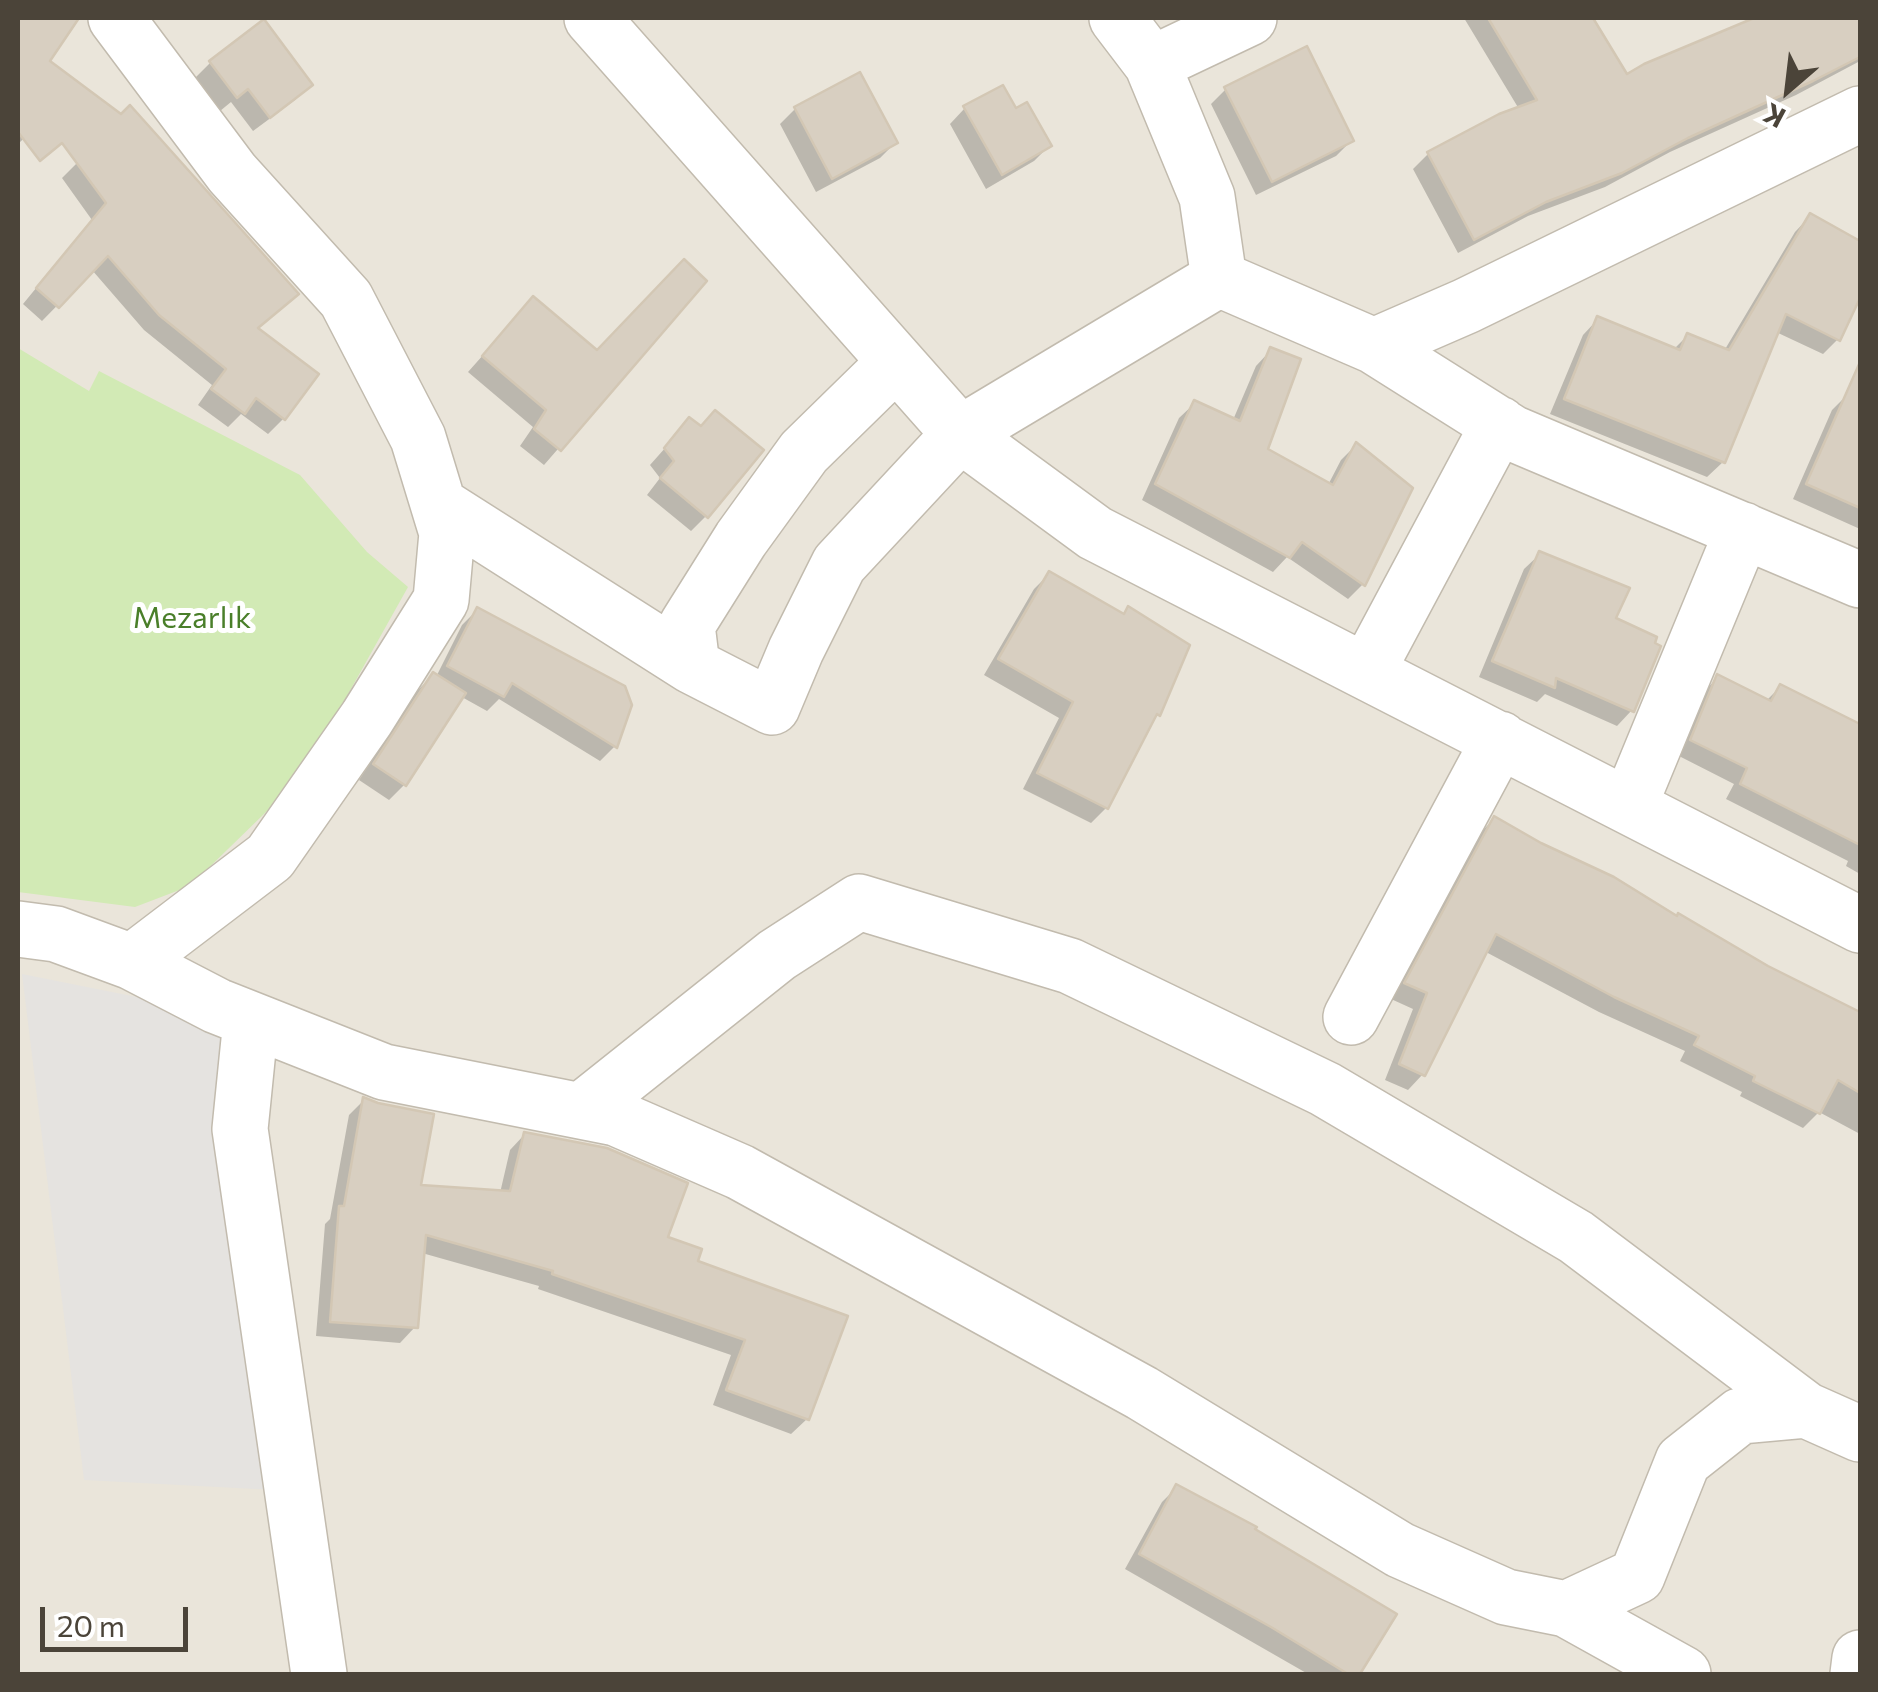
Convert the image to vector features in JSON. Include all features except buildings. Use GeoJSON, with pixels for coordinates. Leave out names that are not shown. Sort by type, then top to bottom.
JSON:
{"type":"FeatureCollection","features":[{"type":"Feature","properties":{"kind":"street"},"geometry":{"type":"LineString","coordinates":[[116,18],[232,174],[346,298],[418,438],[447,533],[440,600],[367,718],[270,857],[132,962]]}},
{"type":"Feature","properties":{"kind":"street"},"geometry":{"type":"LineString","coordinates":[[592,18],[960,434],[1095,533],[1860,925]]}},
{"type":"Feature","properties":{"kind":"street"},"geometry":{"type":"LineString","coordinates":[[1116,18],[1152,64],[1207,197],[1220,279]]}},
{"type":"Feature","properties":{"kind":"street"},"geometry":{"type":"LineString","coordinates":[[1152,64],[1249,18]]}},
{"type":"Feature","properties":{"kind":"street"},"geometry":{"type":"LineString","coordinates":[[1374,346],[1846,136]]}},
{"type":"Feature","properties":{"kind":"street"},"geometry":{"type":"LineString","coordinates":[[439,505],[692,666],[772,707],[839,564],[960,434],[1220,279]]}},
{"type":"Feature","properties":{"kind":"street"},"geometry":{"type":"LineString","coordinates":[[1220,279],[1374,346],[1512,433],[1860,580]]}},
{"type":"Feature","properties":{"kind":"street"},"geometry":{"type":"LineString","coordinates":[[692,666],[687,625],[740,539],[804,452],[896,362]]}},
{"type":"Feature","properties":{"kind":"street"},"geometry":{"type":"LineString","coordinates":[[1367,671],[1499,424]]}},
{"type":"Feature","properties":{"kind":"street"},"geometry":{"type":"LineString","coordinates":[[1629,806],[1743,530]]}},
{"type":"Feature","properties":{"kind":"street"},"geometry":{"type":"LineString","coordinates":[[1351,1016],[1500,739]]}},
{"type":"Feature","properties":{"kind":"street"},"geometry":{"type":"LineString","coordinates":[[582,1111],[777,955],[859,902],[1070,966],[1325,1089],[1576,1238],[1806,1410],[1860,1434]]}},
{"type":"Feature","properties":{"kind":"street"},"geometry":{"type":"LineString","coordinates":[[18,929],[56,934],[132,962],[217,1006],[384,1072],[616,1118],[740,1172],[1142,1393],[1400,1550],[1506,1598],[1566,1609],[1683,1674]]}},
{"type":"Feature","properties":{"kind":"street"},"geometry":{"type":"LineString","coordinates":[[251,1020],[240,1129],[319,1674]]}},
{"type":"Feature","properties":{"kind":"street"},"geometry":{"type":"LineString","coordinates":[[1566,1609],[1637,1576],[1683,1460],[1740,1416],[1806,1410]]}},
{"type":"Feature","properties":{"kind":"street"},"geometry":{"type":"LineString","coordinates":[[1858,1674],[1860,1658]]}},
{"type":"Feature","properties":{"kind":"shaded area"},"geometry":{"type":"Polygon","coordinates":[[[18,18],[1860,18],[1860,1674],[18,1674],[18,18]]]}},
{"type":"Feature","properties":{"kind":"shaded area"},"geometry":{"type":"Polygon","coordinates":[[[22,974],[251,1020],[293,1491],[84,1480],[22,974]]]}},
{"type":"Feature","properties":{"kind":"green space","name":"Mezarlık"},"geometry":{"type":"Polygon","coordinates":[[[18,348],[89,391],[99,371],[300,475],[367,552],[408,587],[310,762],[265,813],[190,886],[135,907],[18,892],[18,348]]]}}]}
